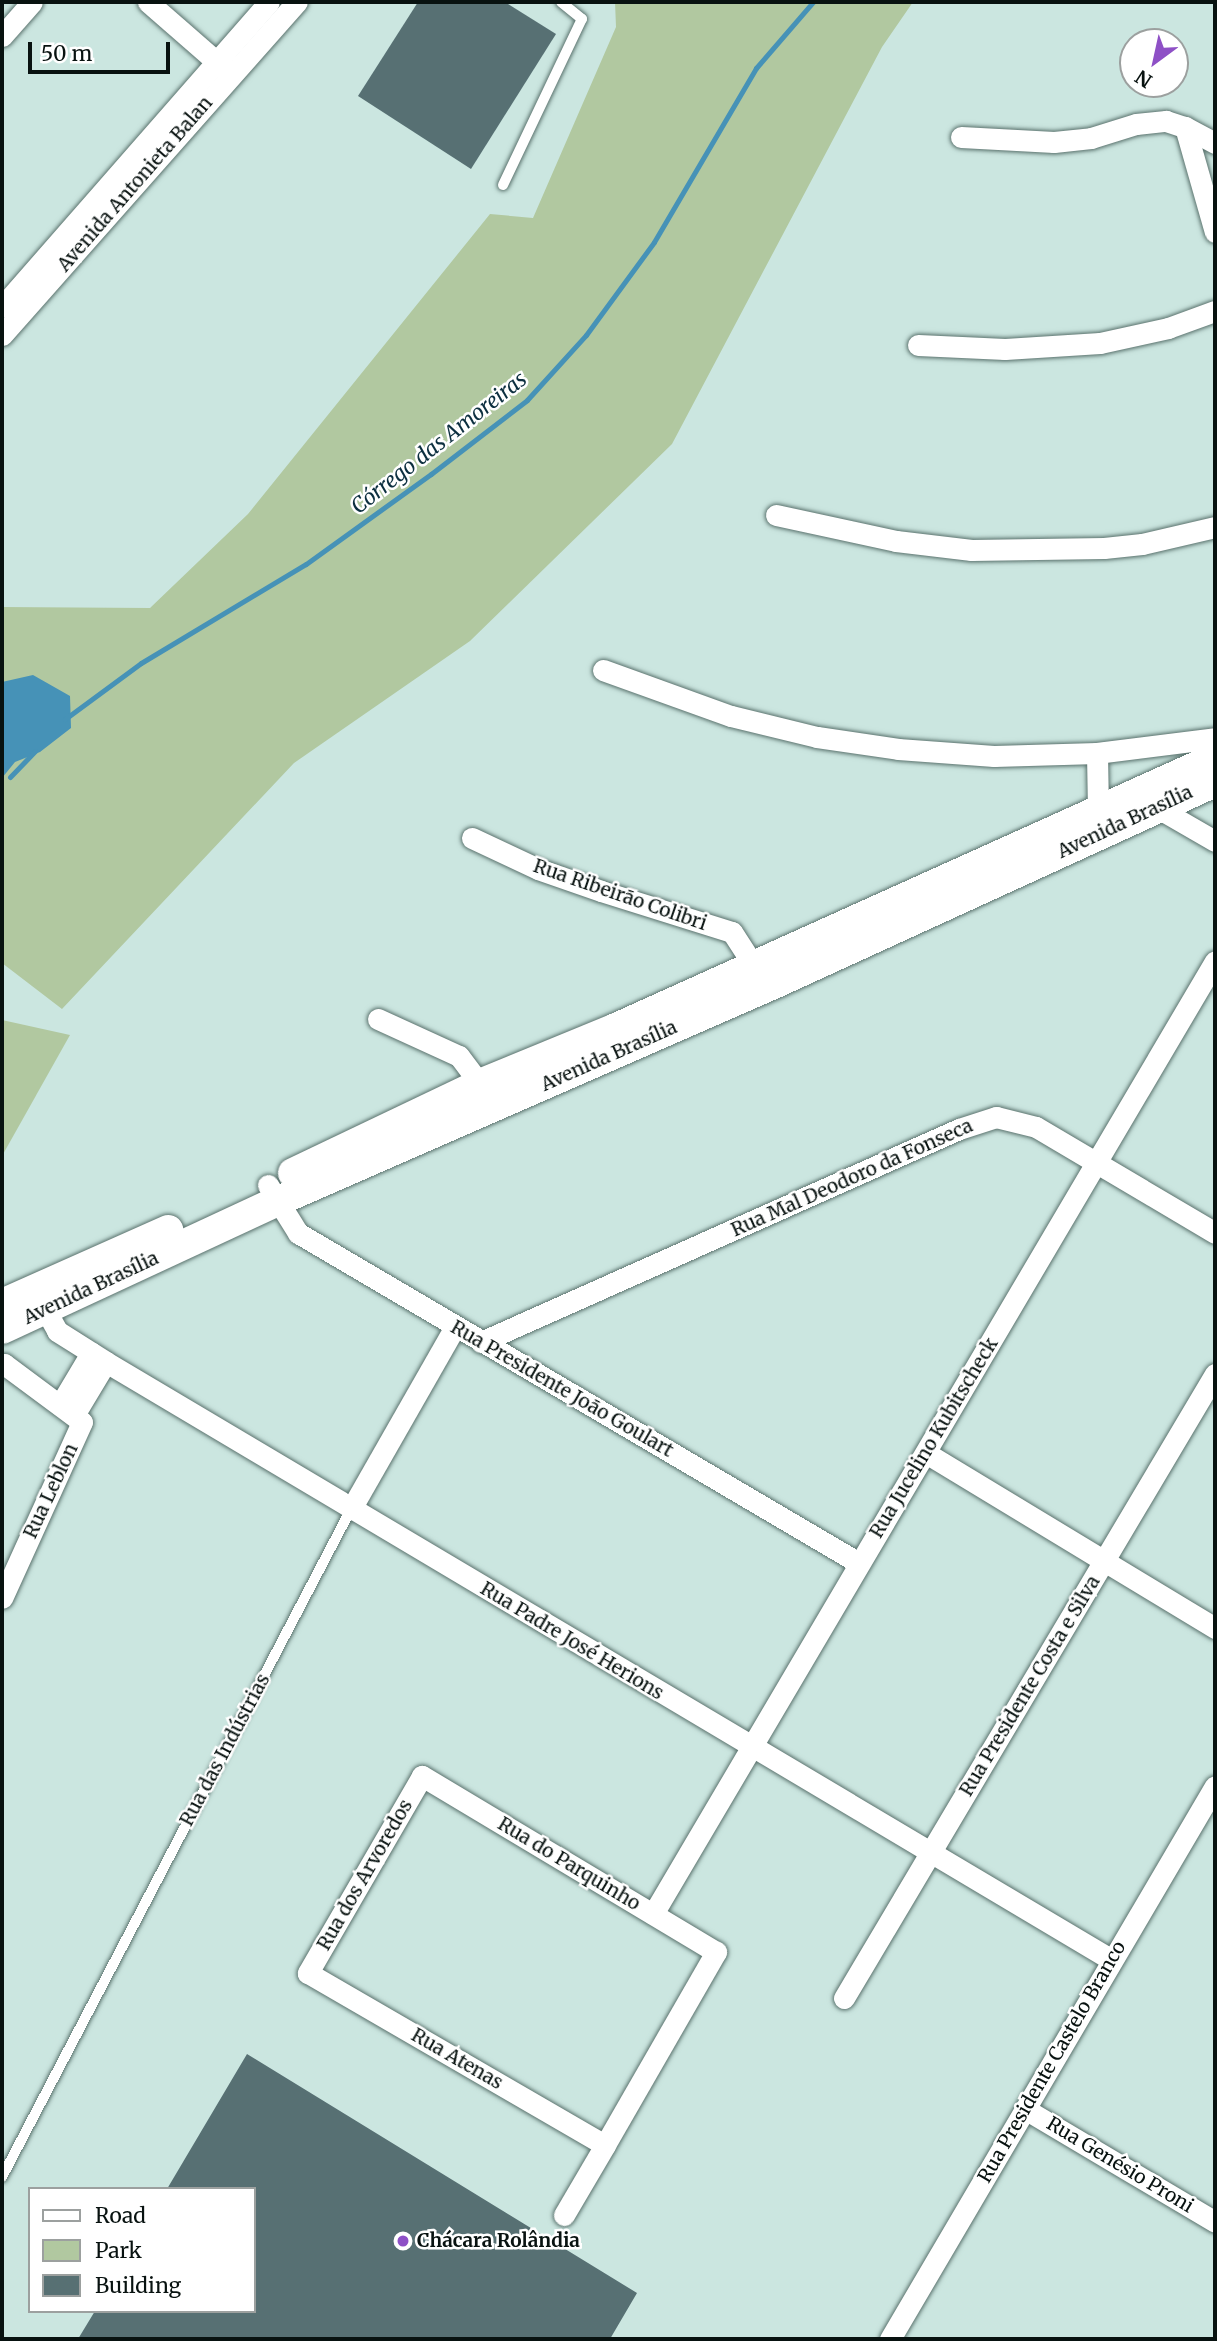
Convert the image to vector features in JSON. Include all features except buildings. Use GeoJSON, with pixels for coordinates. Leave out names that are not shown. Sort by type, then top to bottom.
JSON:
{"type":"FeatureCollection","features":[{"type":"Feature","properties":{"kind":"main road","name":"Avenida Brasília"},"geometry":{"type":"LineString","coordinates":[[273,1193],[480,1084],[754,966],[1215,758]]}},
{"type":"Feature","properties":{"kind":"main road","name":"Avenida Brasília"},"geometry":{"type":"LineString","coordinates":[[2,1329],[39,1300],[273,1193],[788,977],[1215,782]]}},
{"type":"Feature","properties":{"kind":"main road","name":"Avenida Brasília"},"geometry":{"type":"LineString","coordinates":[[2,1304],[39,1300]]}},
{"type":"Feature","properties":{"kind":"street"},"geometry":{"type":"LineString","coordinates":[[2,36],[32,2]]}},
{"type":"Feature","properties":{"kind":"street"},"geometry":{"type":"LineString","coordinates":[[148,2],[224,68]]}},
{"type":"Feature","properties":{"kind":"street","name":"Avenida Antonieta Balan"},"geometry":{"type":"LineString","coordinates":[[2,335],[224,68],[269,2]]}},
{"type":"Feature","properties":{"kind":"street","name":"Avenida Antonieta Balan"},"geometry":{"type":"LineString","coordinates":[[2,307],[224,68],[297,2]]}},
{"type":"Feature","properties":{"kind":"street"},"geometry":{"type":"LineString","coordinates":[[961,137],[1054,142],[1091,138],[1136,124],[1166,121],[1185,127],[1215,143]]}},
{"type":"Feature","properties":{"kind":"street"},"geometry":{"type":"LineString","coordinates":[[1185,127],[1215,232]]}},
{"type":"Feature","properties":{"kind":"street"},"geometry":{"type":"LineString","coordinates":[[918,345],[1005,349],[1100,343],[1168,328],[1215,312]]}},
{"type":"Feature","properties":{"kind":"street"},"geometry":{"type":"LineString","coordinates":[[776,514],[839,531],[909,543],[982,550],[1059,550],[1129,545],[1215,527]]}},
{"type":"Feature","properties":{"kind":"street"},"geometry":{"type":"LineString","coordinates":[[603,670],[731,716],[817,737],[898,749],[994,756],[1097,753],[1215,738]]}},
{"type":"Feature","properties":{"kind":"street"},"geometry":{"type":"LineString","coordinates":[[1097,753],[1098,811]]}},
{"type":"Feature","properties":{"kind":"street"},"geometry":{"type":"LineString","coordinates":[[1156,807],[1215,841]]}},
{"type":"Feature","properties":{"kind":"street","name":"Rua Ribeirão Colibri"},"geometry":{"type":"LineString","coordinates":[[472,838],[576,883],[732,932],[754,966]]}},
{"type":"Feature","properties":{"kind":"street","name":"Rua Jucelino Kubitscheck"},"geometry":{"type":"LineString","coordinates":[[653,1914],[1215,961]]}},
{"type":"Feature","properties":{"kind":"street"},"geometry":{"type":"LineString","coordinates":[[379,1019],[459,1056],[480,1084]]}},
{"type":"Feature","properties":{"kind":"street","name":"Rua Mal Deodoro da Fonseca"},"geometry":{"type":"LineString","coordinates":[[481,1342],[959,1129],[996,1116],[1036,1127],[1215,1233]]}},
{"type":"Feature","properties":{"kind":"street","name":"Rua Presidente João Goulart"},"geometry":{"type":"LineString","coordinates":[[273,1193],[298,1233],[859,1563]]}},
{"type":"Feature","properties":{"kind":"street","name":"Rua Padre José Herions"},"geometry":{"type":"LineString","coordinates":[[39,1300],[57,1331],[98,1357],[1112,1960]]}},
{"type":"Feature","properties":{"kind":"street","name":"Rua das Indústrias"},"geometry":{"type":"LineString","coordinates":[[351,1509],[455,1327]]}},
{"type":"Feature","properties":{"kind":"street","name":"Rua Leblon"},"geometry":{"type":"LineString","coordinates":[[2,1598],[72,1414],[98,1357]]}},
{"type":"Feature","properties":{"kind":"street"},"geometry":{"type":"LineString","coordinates":[[2,1366],[4,1364],[72,1414]]}},
{"type":"Feature","properties":{"kind":"street","name":"Rua Presidente Costa e Silva"},"geometry":{"type":"LineString","coordinates":[[844,1998],[1215,1374]]}},
{"type":"Feature","properties":{"kind":"street"},"geometry":{"type":"LineString","coordinates":[[926,1453],[1215,1628]]}},
{"type":"Feature","properties":{"kind":"street","name":"Rua do Parquinho"},"geometry":{"type":"LineString","coordinates":[[422,1776],[716,1952],[605,2145]]}},
{"type":"Feature","properties":{"kind":"street","name":"Rua dos Arvoredos"},"geometry":{"type":"LineString","coordinates":[[309,1973],[422,1776]]}},
{"type":"Feature","properties":{"kind":"street","name":"Rua Presidente Castelo Branco"},"geometry":{"type":"LineString","coordinates":[[890,2339],[1215,1786]]}},
{"type":"Feature","properties":{"kind":"street","name":"Rua Atenas"},"geometry":{"type":"LineString","coordinates":[[309,1973],[605,2145]]}},
{"type":"Feature","properties":{"kind":"street","name":"Rua Genésio Proni"},"geometry":{"type":"LineString","coordinates":[[1025,2109],[1215,2222]]}},
{"type":"Feature","properties":{"kind":"street"},"geometry":{"type":"LineString","coordinates":[[564,2215],[605,2145]]}},
{"type":"Feature","properties":{"kind":"lane"},"geometry":{"type":"LineString","coordinates":[[503,185],[582,19],[561,2]]}},
{"type":"Feature","properties":{"kind":"lane","name":"Rua das Indústrias"},"geometry":{"type":"LineString","coordinates":[[2,2177],[351,1509]]}},
{"type":"Feature","properties":{"kind":"green space"},"geometry":{"type":"Polygon","coordinates":[[[615,2],[913,2],[882,47],[672,444],[470,641],[294,763],[62,1009],[2,963],[2,607],[150,608],[248,514],[490,214],[533,218],[616,27],[615,2]]]}},
{"type":"Feature","properties":{"kind":"green space"},"geometry":{"type":"Polygon","coordinates":[[[2,1020],[70,1035],[2,1156],[2,1020]]]}},
{"type":"Feature","properties":{"kind":"water"},"geometry":{"type":"Polygon","coordinates":[[[33,675],[70,696],[71,728],[40,752],[15,762],[2,778],[2,682],[33,675]]]}},
{"type":"Feature","properties":{"kind":"waterway","name":"Córrego das Amoreiras"},"geometry":{"type":"LineString","coordinates":[[65,719],[141,663],[306,564],[431,474],[527,400],[586,335],[654,242],[756,68],[813,2]]}},
{"type":"Feature","properties":{"kind":"waterway","name":"Córrego das Amoreiras"},"geometry":{"type":"LineString","coordinates":[[10,777],[35,751]]}},
{"type":"Feature","properties":{"kind":"place","name":"Chácara Rolândia"},"geometry":{"type":"Point","coordinates":[403,2241]}}]}
